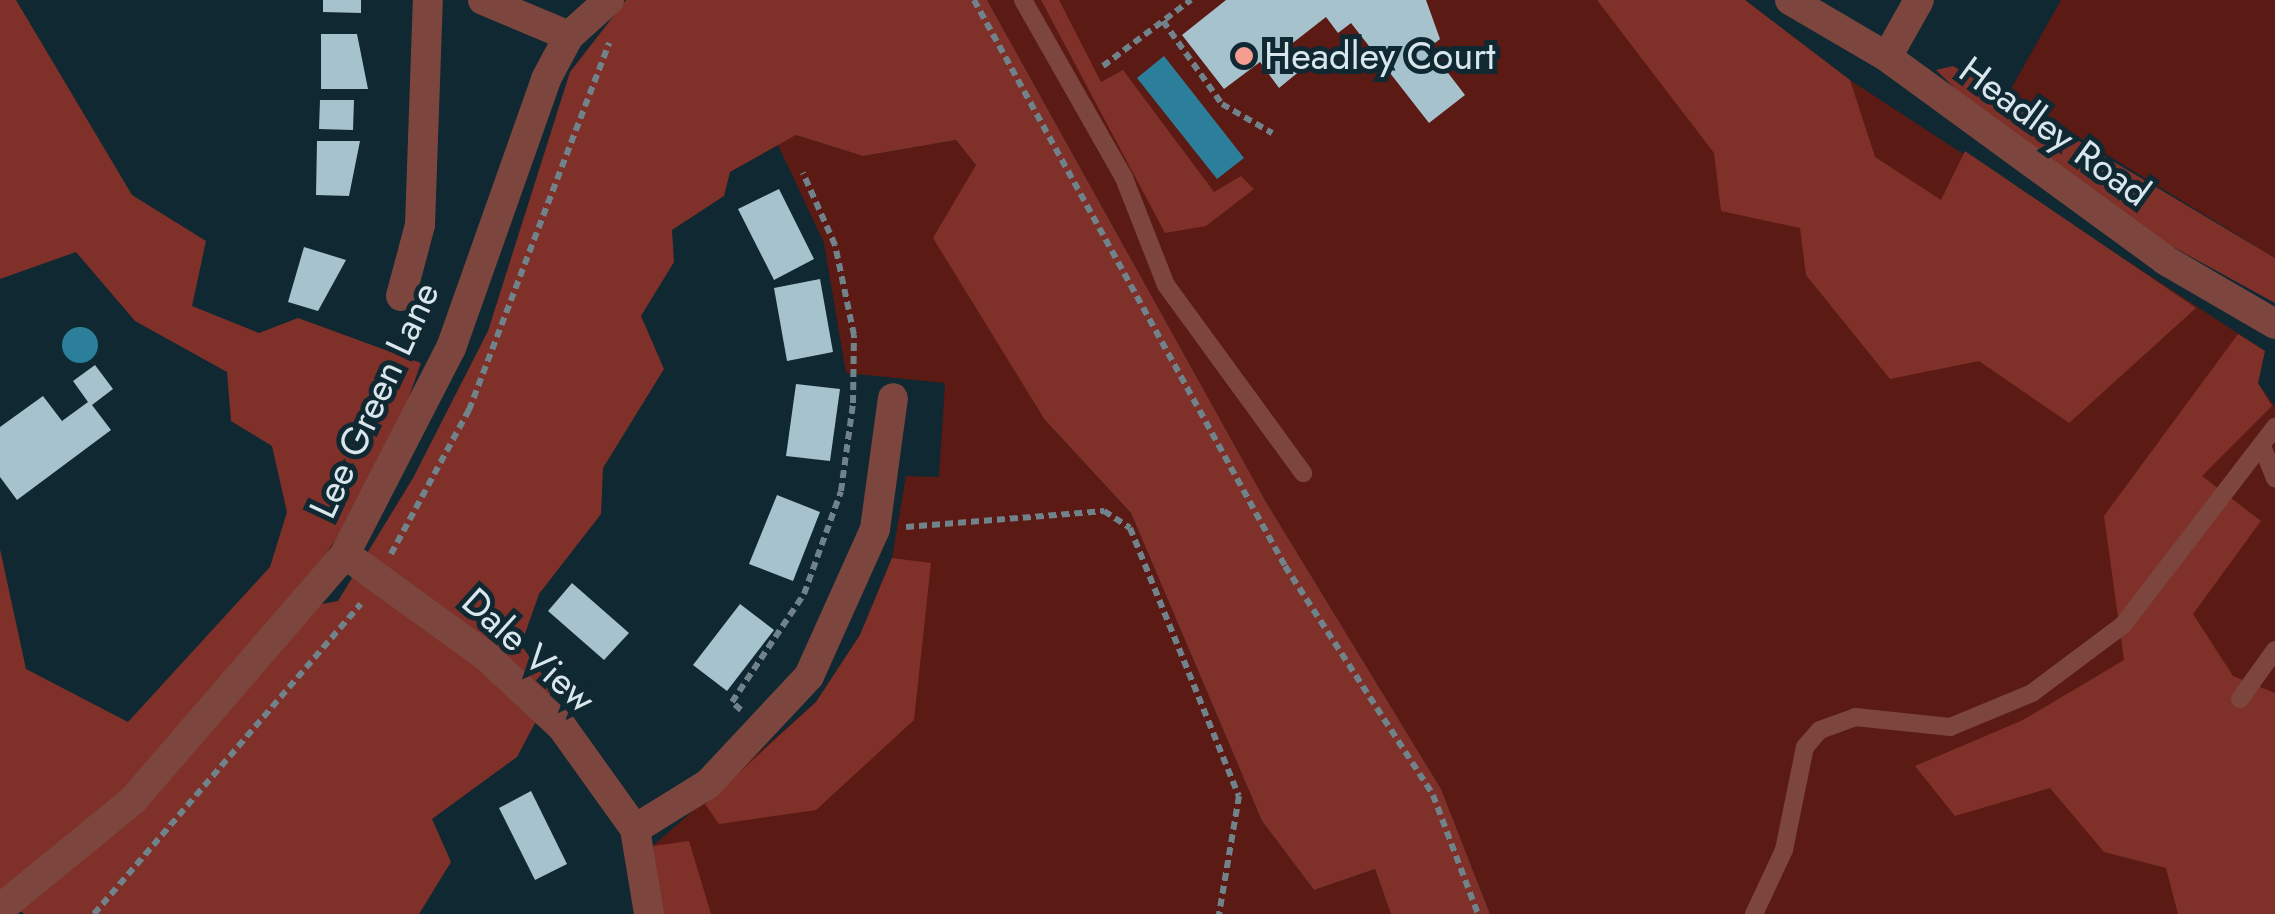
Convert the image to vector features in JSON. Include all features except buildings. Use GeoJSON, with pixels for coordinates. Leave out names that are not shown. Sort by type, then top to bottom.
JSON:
{"type":"FeatureCollection","features":[{"type":"Feature","properties":{"kind":"street"},"geometry":{"type":"LineString","coordinates":[[401,296],[420,225],[428,0]]}},
{"type":"Feature","properties":{"kind":"street"},"geometry":{"type":"LineString","coordinates":[[483,0],[570,36]]}},
{"type":"Feature","properties":{"kind":"street","name":"Lee Green Lane"},"geometry":{"type":"LineString","coordinates":[[0,908],[132,800],[345,554],[451,348],[570,36],[610,0]]}},
{"type":"Feature","properties":{"kind":"street","name":"Headley Road"},"geometry":{"type":"LineString","coordinates":[[1790,0],[1887,57],[2165,260],[2275,324]]}},
{"type":"Feature","properties":{"kind":"street"},"geometry":{"type":"LineString","coordinates":[[1887,57],[1919,0]]}},
{"type":"Feature","properties":{"kind":"street"},"geometry":{"type":"LineString","coordinates":[[635,830],[708,784],[762,732],[809,676],[874,529],[893,398]]}},
{"type":"Feature","properties":{"kind":"street","name":"Dale View"},"geometry":{"type":"LineString","coordinates":[[345,554],[486,656],[562,726],[635,830],[648,914]]}},
{"type":"Feature","properties":{"kind":"lane"},"geometry":{"type":"LineString","coordinates":[[1023,0],[1124,178],[1166,285],[1302,473]]}},
{"type":"Feature","properties":{"kind":"lane"},"geometry":{"type":"LineString","coordinates":[[1754,914],[1784,850],[1804,747],[1820,730],[1855,718],[1950,727],[2032,693],[2123,625],[2275,427]]}},
{"type":"Feature","properties":{"kind":"lane"},"geometry":{"type":"LineString","coordinates":[[2262,446],[2275,479]]}},
{"type":"Feature","properties":{"kind":"lane"},"geometry":{"type":"LineString","coordinates":[[2240,699],[2275,650]]}},
{"type":"Feature","properties":{"kind":"path"},"geometry":{"type":"LineString","coordinates":[[974,0],[1285,566],[1432,796],[1478,914]]}},
{"type":"Feature","properties":{"kind":"path"},"geometry":{"type":"LineString","coordinates":[[1103,66],[1191,0]]}},
{"type":"Feature","properties":{"kind":"path"},"geometry":{"type":"LineString","coordinates":[[1163,21],[1222,104],[1272,133]]}},
{"type":"Feature","properties":{"kind":"path"},"geometry":{"type":"LineString","coordinates":[[762,732],[732,702],[804,594],[841,491],[854,403],[854,335],[838,263],[803,173]]}},
{"type":"Feature","properties":{"kind":"path"},"geometry":{"type":"LineString","coordinates":[[874,529],[1104,511],[1130,528],[1238,796],[1218,914]]}},
{"type":"Feature","properties":{"kind":"shaded area"},"geometry":{"type":"Polygon","coordinates":[[[0,0],[16,0],[132,195],[206,241],[192,306],[259,333],[298,318],[421,363],[381,475],[300,591],[316,605],[338,601],[413,478],[488,331],[570,72],[626,0],[987,0],[1266,502],[1441,789],[1490,914],[1391,914],[1375,869],[1314,890],[1262,821],[1131,513],[1045,420],[933,238],[976,165],[956,140],[863,156],[796,135],[730,172],[724,196],[672,230],[674,262],[641,316],[664,369],[603,468],[601,514],[539,594],[521,645],[553,689],[517,757],[432,819],[451,862],[419,914],[25,914],[0,901],[0,549],[26,669],[128,722],[270,567],[287,512],[272,446],[231,421],[227,372],[135,321],[76,252],[0,279],[0,0]]]}},
{"type":"Feature","properties":{"kind":"shaded area","name":"Headley Court"},"geometry":{"type":"Polygon","coordinates":[[[987,0],[1745,0],[1850,80],[2265,351],[2258,383],[2275,407],[2275,914],[1490,914],[1441,789],[1266,502],[987,0]]]}},
{"type":"Feature","properties":{"kind":"shaded area"},"geometry":{"type":"Polygon","coordinates":[[[1041,0],[1059,0],[1101,82],[1123,70],[1214,192],[1241,176],[1254,189],[1206,226],[1165,233],[1041,0]]]}},
{"type":"Feature","properties":{"kind":"shaded area"},"geometry":{"type":"Polygon","coordinates":[[[1597,0],[1745,0],[1850,80],[1875,157],[1941,200],[1965,151],[2196,308],[2069,423],[1979,361],[1890,379],[1806,275],[1800,228],[1721,211],[1714,153],[1597,0]]]}},
{"type":"Feature","properties":{"kind":"shaded area"},"geometry":{"type":"Polygon","coordinates":[[[2061,0],[2275,0],[2275,258],[2008,94],[2061,0]]]}},
{"type":"Feature","properties":{"kind":"shaded area"},"geometry":{"type":"Polygon","coordinates":[[[1953,66],[2275,258],[2275,303],[2155,237],[1973,106],[1936,70],[1953,66]]]}},
{"type":"Feature","properties":{"kind":"shaded area"},"geometry":{"type":"Polygon","coordinates":[[[796,135],[863,156],[956,140],[976,165],[1045,420],[1131,513],[1262,821],[1314,890],[1375,869],[1391,914],[663,914],[653,846],[816,702],[860,635],[892,558],[906,476],[939,477],[945,383],[846,373],[824,243],[778,145],[796,135]]]}},
{"type":"Feature","properties":{"kind":"shaded area"},"geometry":{"type":"Polygon","coordinates":[[[2238,334],[2265,351],[2258,383],[2272,406],[2202,476],[2261,521],[2193,614],[2233,676],[2275,693],[2275,914],[2178,914],[2166,868],[2104,852],[2050,788],[1955,816],[1915,766],[2023,720],[2124,660],[2104,516],[2238,334]]]}},
{"type":"Feature","properties":{"kind":"shaded area"},"geometry":{"type":"Polygon","coordinates":[[[892,558],[931,563],[914,720],[816,810],[719,824],[705,804],[816,702],[860,635],[892,558]]]}},
{"type":"Feature","properties":{"kind":"shaded area"},"geometry":{"type":"Polygon","coordinates":[[[689,841],[711,914],[663,914],[653,846],[689,841]]]}},
{"type":"Feature","properties":{"kind":"water"},"geometry":{"type":"Polygon","coordinates":[[[1164,56],[1244,158],[1217,179],[1137,78],[1164,56]]]}},
{"type":"Feature","properties":{"kind":"water"},"geometry":{"type":"Polygon","coordinates":[[[80,327],[93,332],[98,345],[93,358],[80,363],[67,358],[62,345],[67,332],[80,327]]]}},
{"type":"Feature","properties":{"kind":"place","name":"Headley Court"},"geometry":{"type":"Point","coordinates":[1244,56]}}]}
